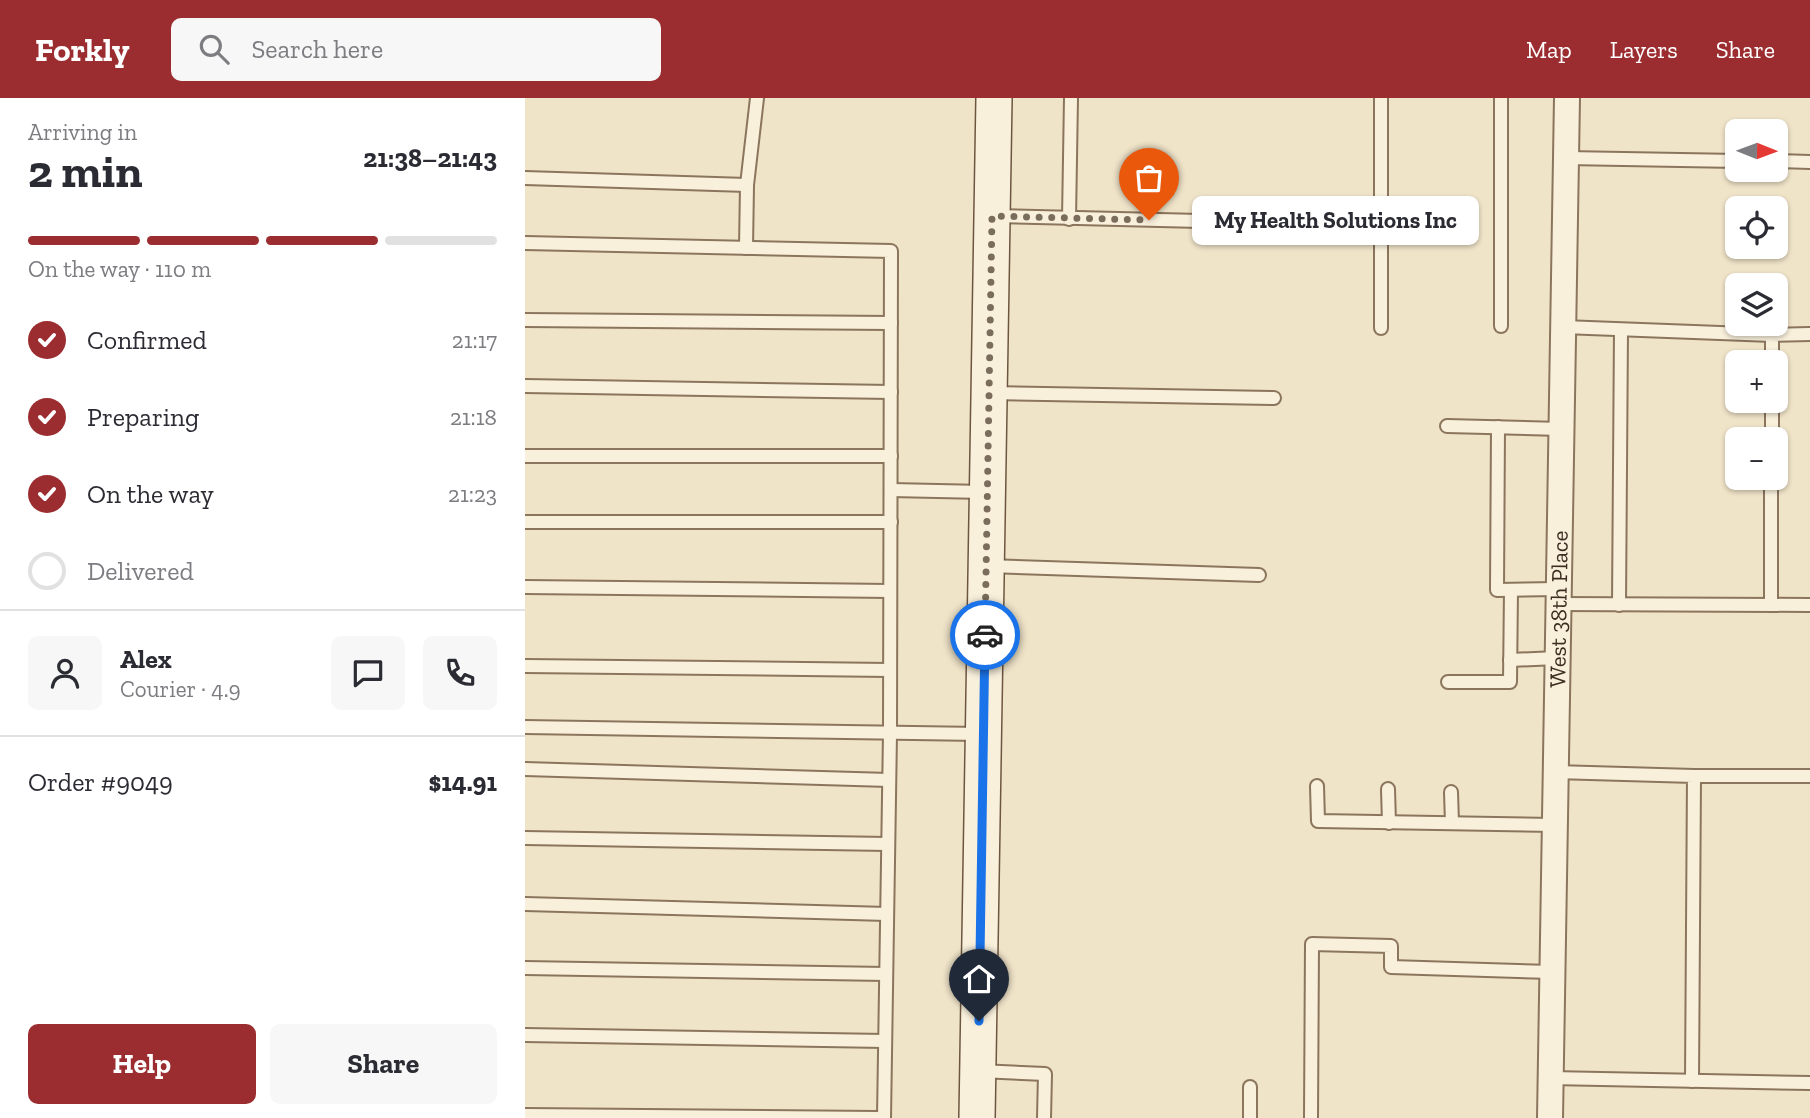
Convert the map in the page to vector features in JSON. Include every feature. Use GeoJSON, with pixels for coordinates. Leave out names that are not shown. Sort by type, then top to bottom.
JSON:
{"type":"FeatureCollection","features":[{"type":"Feature","properties":{"kind":"street"},"geometry":{"type":"LineString","coordinates":[[977,1118],[994,98]]}},
{"type":"Feature","properties":{"kind":"street","name":"West 38th Place"},"geometry":{"type":"LineString","coordinates":[[1550,1118],[1567,98]]}},
{"type":"Feature","properties":{"kind":"lane"},"geometry":{"type":"LineString","coordinates":[[746,248],[747,186],[757,98]]}},
{"type":"Feature","properties":{"kind":"lane"},"geometry":{"type":"LineString","coordinates":[[1069,219],[1071,98]]}},
{"type":"Feature","properties":{"kind":"lane"},"geometry":{"type":"LineString","coordinates":[[1381,98],[1381,328]]}},
{"type":"Feature","properties":{"kind":"lane"},"geometry":{"type":"LineString","coordinates":[[1501,98],[1501,326]]}},
{"type":"Feature","properties":{"kind":"lane"},"geometry":{"type":"LineString","coordinates":[[1566,158],[1725,161]]}},
{"type":"Feature","properties":{"kind":"lane"},"geometry":{"type":"LineString","coordinates":[[1789,161],[1810,162]]}},
{"type":"Feature","properties":{"kind":"lane"},"geometry":{"type":"LineString","coordinates":[[525,178],[747,186]]}},
{"type":"Feature","properties":{"kind":"lane"},"geometry":{"type":"LineString","coordinates":[[992,216],[1283,223]]}},
{"type":"Feature","properties":{"kind":"lane"},"geometry":{"type":"LineString","coordinates":[[525,243],[891,251],[890,733],[884,1118]]}},
{"type":"Feature","properties":{"kind":"lane"},"geometry":{"type":"LineString","coordinates":[[525,320],[891,323]]}},
{"type":"Feature","properties":{"kind":"lane"},"geometry":{"type":"LineString","coordinates":[[1563,327],[1725,333]]}},
{"type":"Feature","properties":{"kind":"lane"},"geometry":{"type":"LineString","coordinates":[[1619,605],[1621,330]]}},
{"type":"Feature","properties":{"kind":"lane"},"geometry":{"type":"LineString","coordinates":[[1788,335],[1810,334]]}},
{"type":"Feature","properties":{"kind":"lane"},"geometry":{"type":"LineString","coordinates":[[525,386],[891,391]]}},
{"type":"Feature","properties":{"kind":"lane"},"geometry":{"type":"LineString","coordinates":[[990,393],[1274,398]]}},
{"type":"Feature","properties":{"kind":"lane"},"geometry":{"type":"LineString","coordinates":[[1447,426],[1561,429]]}},
{"type":"Feature","properties":{"kind":"lane"},"geometry":{"type":"LineString","coordinates":[[1498,427],[1497,590],[1619,605],[1810,605]]}},
{"type":"Feature","properties":{"kind":"lane"},"geometry":{"type":"LineString","coordinates":[[525,456],[891,456]]}},
{"type":"Feature","properties":{"kind":"lane"},"geometry":{"type":"LineString","coordinates":[[1771,490],[1771,605]]}},
{"type":"Feature","properties":{"kind":"lane"},"geometry":{"type":"LineString","coordinates":[[891,491],[988,492]]}},
{"type":"Feature","properties":{"kind":"lane"},"geometry":{"type":"LineString","coordinates":[[525,522],[891,523]]}},
{"type":"Feature","properties":{"kind":"lane"},"geometry":{"type":"LineString","coordinates":[[987,566],[1259,575]]}},
{"type":"Feature","properties":{"kind":"lane"},"geometry":{"type":"LineString","coordinates":[[525,587],[890,591]]}},
{"type":"Feature","properties":{"kind":"lane"},"geometry":{"type":"LineString","coordinates":[[1448,682],[1510,682],[1511,590]]}},
{"type":"Feature","properties":{"kind":"lane"},"geometry":{"type":"LineString","coordinates":[[1510,660],[1557,658]]}},
{"type":"Feature","properties":{"kind":"lane"},"geometry":{"type":"LineString","coordinates":[[525,666],[890,670]]}},
{"type":"Feature","properties":{"kind":"lane"},"geometry":{"type":"LineString","coordinates":[[525,727],[984,734]]}},
{"type":"Feature","properties":{"kind":"lane"},"geometry":{"type":"LineString","coordinates":[[525,769],[889,780]]}},
{"type":"Feature","properties":{"kind":"lane"},"geometry":{"type":"LineString","coordinates":[[1555,772],[1810,776]]}},
{"type":"Feature","properties":{"kind":"lane"},"geometry":{"type":"LineString","coordinates":[[1692,1081],[1694,776]]}},
{"type":"Feature","properties":{"kind":"lane"},"geometry":{"type":"LineString","coordinates":[[1317,786],[1318,821],[1554,825]]}},
{"type":"Feature","properties":{"kind":"lane"},"geometry":{"type":"LineString","coordinates":[[1388,789],[1389,823]]}},
{"type":"Feature","properties":{"kind":"lane"},"geometry":{"type":"LineString","coordinates":[[1451,792],[1452,823]]}},
{"type":"Feature","properties":{"kind":"lane"},"geometry":{"type":"LineString","coordinates":[[525,838],[888,845]]}},
{"type":"Feature","properties":{"kind":"lane"},"geometry":{"type":"LineString","coordinates":[[525,904],[887,914]]}},
{"type":"Feature","properties":{"kind":"lane"},"geometry":{"type":"LineString","coordinates":[[1311,1118],[1312,944],[1391,947],[1391,968],[1552,972]]}},
{"type":"Feature","properties":{"kind":"lane"},"geometry":{"type":"LineString","coordinates":[[525,968],[886,974]]}},
{"type":"Feature","properties":{"kind":"lane"},"geometry":{"type":"LineString","coordinates":[[525,1035],[885,1041]]}},
{"type":"Feature","properties":{"kind":"lane"},"geometry":{"type":"LineString","coordinates":[[978,1071],[1045,1074],[1044,1118]]}},
{"type":"Feature","properties":{"kind":"lane"},"geometry":{"type":"LineString","coordinates":[[1550,1078],[1810,1083]]}},
{"type":"Feature","properties":{"kind":"lane"},"geometry":{"type":"LineString","coordinates":[[1250,1087],[1250,1118]]}},
{"type":"Feature","properties":{"kind":"lane"},"geometry":{"type":"LineString","coordinates":[[525,1115],[877,1118]]}},
{"type":"Feature","properties":{"kind":"way so far"},"geometry":{"type":"LineString","coordinates":[[985,635],[992,216],[1149,220]]}},
{"type":"Feature","properties":{"kind":"place","name":"My Health Solutions Inc"},"geometry":{"type":"Point","coordinates":[1149,220]}},
{"type":"Feature","properties":{"kind":"route"},"geometry":{"type":"LineString","coordinates":[[979,1021],[985,635]]}}]}
